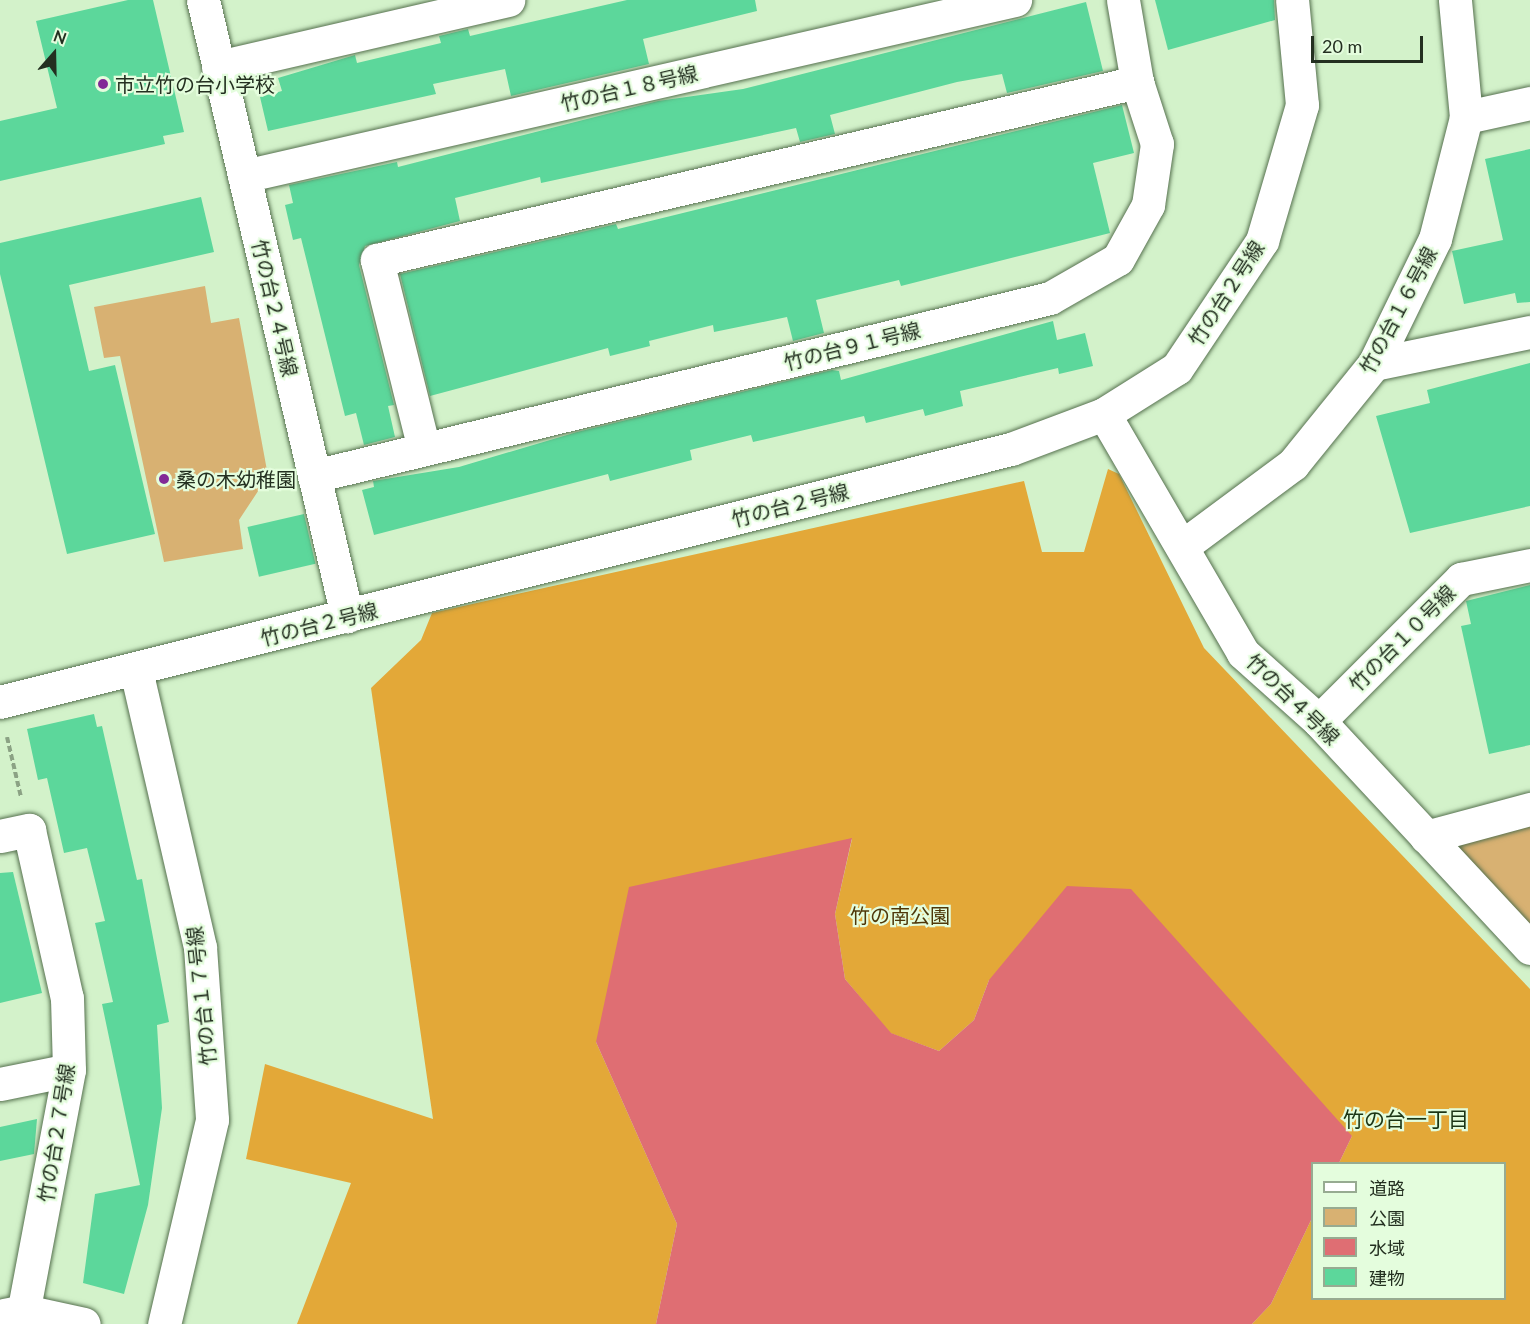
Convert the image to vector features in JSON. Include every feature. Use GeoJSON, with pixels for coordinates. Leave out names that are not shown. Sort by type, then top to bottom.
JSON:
{"type":"FeatureCollection","features":[{"type":"Feature","properties":{"kind":"street","name":"竹の台２４号線"},"geometry":{"type":"LineString","coordinates":[[202,0],[347,616]]}},
{"type":"Feature","properties":{"kind":"street"},"geometry":{"type":"LineString","coordinates":[[218,67],[508,0]]}},
{"type":"Feature","properties":{"kind":"street","name":"竹の台１８号線"},"geometry":{"type":"LineString","coordinates":[[244,176],[1015,0]]}},
{"type":"Feature","properties":{"kind":"street","name":"竹の台９１号線"},"geometry":{"type":"LineString","coordinates":[[314,476],[1050,298],[1118,259],[1148,205],[1157,144],[1137,82],[1123,0]]}},
{"type":"Feature","properties":{"kind":"street","name":"竹の台２号線"},"geometry":{"type":"LineString","coordinates":[[3,716],[136,670],[1011,449],[1104,414],[1177,368],[1262,241],[1302,105],[1292,0]]}},
{"type":"Feature","properties":{"kind":"street","name":"竹の台１６号線"},"geometry":{"type":"LineString","coordinates":[[1184,545],[1293,464],[1374,364],[1435,239],[1466,117],[1455,0]]}},
{"type":"Feature","properties":{"kind":"street"},"geometry":{"type":"LineString","coordinates":[[424,449],[377,260],[1137,82]]}},
{"type":"Feature","properties":{"kind":"street"},"geometry":{"type":"LineString","coordinates":[[1466,117],[1530,103]]}},
{"type":"Feature","properties":{"kind":"street"},"geometry":{"type":"LineString","coordinates":[[1374,364],[1530,332]]}},
{"type":"Feature","properties":{"kind":"street","name":"竹の台４号線"},"geometry":{"type":"LineString","coordinates":[[1104,414],[1184,545],[1243,653],[1319,721],[1530,948]]}},
{"type":"Feature","properties":{"kind":"street","name":"竹の台１０号線"},"geometry":{"type":"LineString","coordinates":[[1319,721],[1461,579],[1530,565]]}},
{"type":"Feature","properties":{"kind":"street","name":"竹の台１７号線"},"geometry":{"type":"LineString","coordinates":[[136,670],[200,947],[212,1120],[164,1324]]}},
{"type":"Feature","properties":{"kind":"street"},"geometry":{"type":"LineString","coordinates":[[1426,837],[1530,809]]}},
{"type":"Feature","properties":{"kind":"street","name":"竹の台２７号線"},"geometry":{"type":"LineString","coordinates":[[14,833],[67,998],[69,1070],[15,1317]]}},
{"type":"Feature","properties":{"kind":"street"},"geometry":{"type":"LineString","coordinates":[[0,1084],[69,1070]]}},
{"type":"Feature","properties":{"kind":"street"},"geometry":{"type":"LineString","coordinates":[[15,1317],[84,1324]]}},
{"type":"Feature","properties":{"kind":"path"},"geometry":{"type":"LineString","coordinates":[[3,716],[14,833]]}},
{"type":"Feature","properties":{"kind":"green space"},"geometry":{"type":"Polygon","coordinates":[[[205,286],[211,323],[239,318],[268,476],[239,520],[243,549],[164,562],[120,356],[104,358],[94,307],[205,286]]]}},
{"type":"Feature","properties":{"kind":"green space","name":"竹の南公園"},"geometry":{"type":"Polygon","coordinates":[[[1108,469],[1119,474],[1204,648],[1530,989],[1530,1324],[1252,1324],[1271,1304],[1311,1220],[1311,1300],[1506,1300],[1506,1162],[1339,1162],[1352,1136],[989,980],[974,1020],[939,1051],[890,1033],[845,979],[835,914],[852,839],[596,1042],[677,1224],[656,1324],[297,1324],[351,1183],[246,1159],[265,1064],[433,1119],[371,688],[421,640],[432,613],[1024,481],[1042,552],[1084,552],[1108,469]]]}},
{"type":"Feature","properties":{"kind":"green space"},"geometry":{"type":"Polygon","coordinates":[[[1530,823],[1530,948],[1436,847],[1530,823]]]}},
{"type":"Feature","properties":{"kind":"water"},"geometry":{"type":"Polygon","coordinates":[[[852,838],[835,914],[845,979],[891,1033],[939,1051],[974,1020],[989,980],[1067,886],[1131,889],[1352,1136],[1339,1162],[1311,1162],[1311,1220],[1271,1304],[1252,1324],[656,1324],[677,1224],[596,1042],[629,887],[852,838]]]}},
{"type":"Feature","properties":{"kind":"building"},"geometry":{"type":"Polygon","coordinates":[[[128,0],[153,0],[184,132],[163,136],[165,144],[0,181],[0,121],[57,108],[36,21],[128,0]]]}},
{"type":"Feature","properties":{"kind":"building"},"geometry":{"type":"Polygon","coordinates":[[[627,0],[755,0],[757,11],[643,39],[649,64],[511,96],[505,69],[433,84],[436,94],[268,131],[260,97],[282,91],[278,78],[355,55],[357,63],[441,43],[439,36],[468,29],[470,36],[627,0]]]}},
{"type":"Feature","properties":{"kind":"building"},"geometry":{"type":"Polygon","coordinates":[[[1155,0],[1274,0],[1275,20],[1168,50],[1155,0]]]}},
{"type":"Feature","properties":{"kind":"building"},"geometry":{"type":"Polygon","coordinates":[[[1086,2],[1103,71],[1007,93],[1002,74],[957,82],[830,115],[835,134],[800,142],[796,128],[541,183],[540,177],[455,198],[460,221],[365,246],[359,265],[394,405],[388,406],[395,437],[364,445],[356,413],[345,416],[301,238],[293,240],[285,205],[293,203],[289,185],[397,162],[398,167],[658,101],[743,89],[1086,2]]]}},
{"type":"Feature","properties":{"kind":"building"},"geometry":{"type":"Polygon","coordinates":[[[1122,105],[1134,153],[1093,163],[1110,233],[901,286],[899,280],[816,300],[824,333],[793,341],[787,317],[714,332],[713,325],[649,341],[650,346],[610,356],[608,348],[430,396],[400,274],[616,224],[618,229],[1122,105]]]}},
{"type":"Feature","properties":{"kind":"building"},"geometry":{"type":"Polygon","coordinates":[[[1530,149],[1530,302],[1517,303],[1515,293],[1464,304],[1452,251],[1503,240],[1485,159],[1530,149]]]}},
{"type":"Feature","properties":{"kind":"building"},"geometry":{"type":"Polygon","coordinates":[[[201,197],[214,252],[69,285],[89,371],[115,365],[155,534],[67,554],[0,274],[0,243],[201,197]]]}},
{"type":"Feature","properties":{"kind":"building"},"geometry":{"type":"Polygon","coordinates":[[[1053,321],[1057,340],[1085,333],[1093,366],[1059,374],[1058,368],[960,391],[963,406],[925,416],[923,409],[866,423],[864,416],[753,442],[751,435],[690,450],[692,460],[610,481],[608,474],[374,535],[362,490],[374,487],[373,481],[459,467],[577,432],[832,370],[839,371],[841,380],[1053,321]]]}},
{"type":"Feature","properties":{"kind":"building"},"geometry":{"type":"Polygon","coordinates":[[[1530,363],[1530,506],[1410,533],[1376,416],[1430,403],[1427,390],[1530,363]]]}},
{"type":"Feature","properties":{"kind":"building"},"geometry":{"type":"Polygon","coordinates":[[[304,514],[315,564],[259,577],[247,527],[304,514]]]}},
{"type":"Feature","properties":{"kind":"building"},"geometry":{"type":"Polygon","coordinates":[[[1530,585],[1530,745],[1489,754],[1461,626],[1471,624],[1466,601],[1530,585]]]}},
{"type":"Feature","properties":{"kind":"building"},"geometry":{"type":"Polygon","coordinates":[[[94,714],[97,727],[102,726],[137,880],[142,879],[169,1022],[157,1025],[162,1108],[148,1205],[124,1294],[83,1283],[95,1194],[140,1185],[102,1004],[113,1002],[95,923],[105,921],[87,848],[64,853],[47,778],[38,780],[27,729],[94,714]]]}},
{"type":"Feature","properties":{"kind":"building"},"geometry":{"type":"Polygon","coordinates":[[[13,872],[42,993],[0,1003],[0,873],[13,872]]]}},
{"type":"Feature","properties":{"kind":"building"},"geometry":{"type":"Polygon","coordinates":[[[37,1119],[34,1154],[0,1161],[0,1127],[37,1119]]]}},
{"type":"Feature","properties":{"kind":"place","name":"市立竹の台小学校"},"geometry":{"type":"Point","coordinates":[103,84]}},
{"type":"Feature","properties":{"kind":"place","name":"桑の木幼稚園"},"geometry":{"type":"Point","coordinates":[164,479]}},
{"type":"Feature","properties":{"kind":"district","name":"竹の台一丁目"},"geometry":{"type":"Point","coordinates":[1406,1119]}}]}
